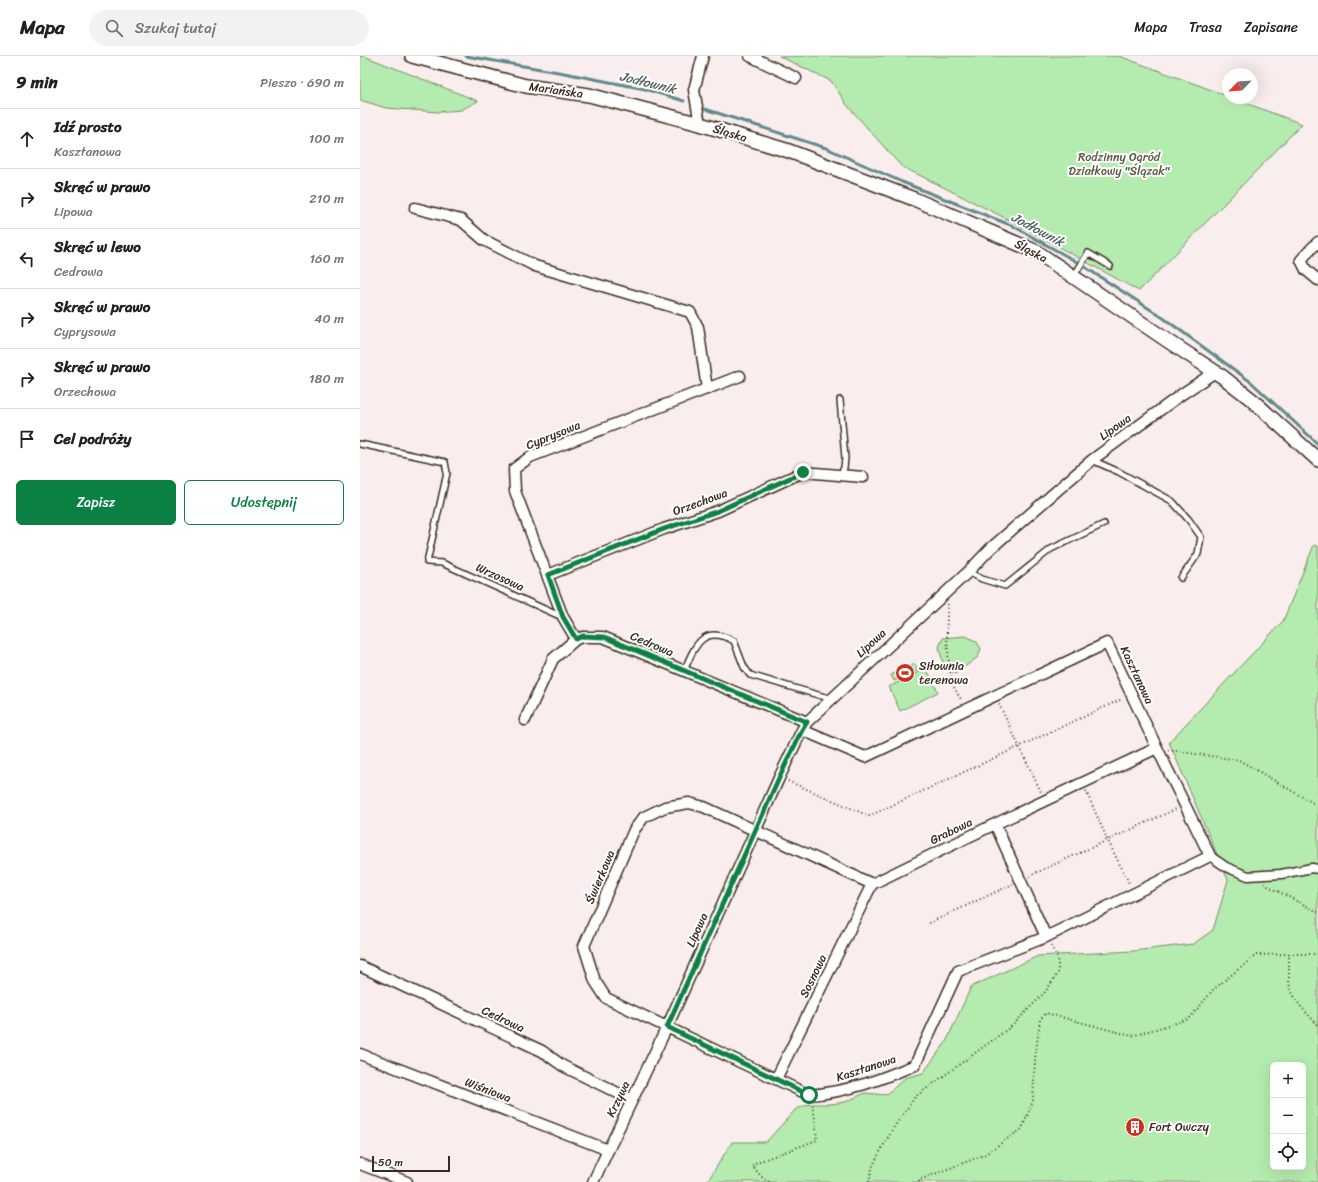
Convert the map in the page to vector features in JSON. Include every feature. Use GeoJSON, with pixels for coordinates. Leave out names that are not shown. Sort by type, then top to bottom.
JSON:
{"type":"FeatureCollection","features":[{"type":"Feature","properties":{"kind":"street","name":"Mariańska"},"geometry":{"type":"LineString","coordinates":[[412,56],[526,86],[589,95],[700,124]]}},
{"type":"Feature","properties":{"kind":"street"},"geometry":{"type":"LineString","coordinates":[[700,124],[694,90],[703,56]]}},
{"type":"Feature","properties":{"kind":"street"},"geometry":{"type":"LineString","coordinates":[[750,56],[796,78]]}},
{"type":"Feature","properties":{"kind":"street","name":"Śląska"},"geometry":{"type":"LineString","coordinates":[[700,124],[790,151],[914,199],[1037,252],[1076,273],[1251,399],[1318,460]]}},
{"type":"Feature","properties":{"kind":"street"},"geometry":{"type":"LineString","coordinates":[[414,208],[461,220],[484,240],[535,266],[690,312],[698,327],[707,389]]}},
{"type":"Feature","properties":{"kind":"street"},"geometry":{"type":"LineString","coordinates":[[1318,242],[1301,260],[1306,270],[1318,280]]}},
{"type":"Feature","properties":{"kind":"street","name":"Lipowa"},"geometry":{"type":"LineString","coordinates":[[667,1027],[779,778],[804,726],[968,572],[990,549],[1040,507],[1092,460],[1182,394],[1215,372]]}},
{"type":"Feature","properties":{"kind":"street","name":"Cyprysowa"},"geometry":{"type":"LineString","coordinates":[[576,639],[563,617],[515,491],[514,470],[530,458],[740,376]]}},
{"type":"Feature","properties":{"kind":"street","name":"Orzechowa"},"geometry":{"type":"LineString","coordinates":[[548,575],[664,529],[718,511],[803,472],[863,477]]}},
{"type":"Feature","properties":{"kind":"street","name":"Cedrowa"},"geometry":{"type":"LineString","coordinates":[[576,639],[583,636],[604,637],[684,671],[804,726]]}},
{"type":"Feature","properties":{"kind":"street"},"geometry":{"type":"LineString","coordinates":[[525,720],[553,659],[576,639]]}},
{"type":"Feature","properties":{"kind":"street","name":"Kasztanowa"},"geometry":{"type":"LineString","coordinates":[[804,726],[865,757],[1107,643],[1210,856],[1046,937],[958,971],[915,1065],[874,1082],[830,1093],[809,1095]]}},
{"type":"Feature","properties":{"kind":"street","name":"Grabowa"},"geometry":{"type":"LineString","coordinates":[[872,884],[1157,748]]}},
{"type":"Feature","properties":{"kind":"street","name":"Świerkowa"},"geometry":{"type":"LineString","coordinates":[[667,1027],[606,998],[595,981],[584,946],[634,830],[644,817],[665,807],[689,803],[704,807],[756,831]]}},
{"type":"Feature","properties":{"kind":"street"},"geometry":{"type":"LineString","coordinates":[[995,824],[1046,937]]}},
{"type":"Feature","properties":{"kind":"street"},"geometry":{"type":"LineString","coordinates":[[756,831],[872,884]]}},
{"type":"Feature","properties":{"kind":"street"},"geometry":{"type":"LineString","coordinates":[[1210,856],[1226,867],[1248,876],[1280,874],[1312,868],[1318,869]]}},
{"type":"Feature","properties":{"kind":"street","name":"Sosnowa"},"geometry":{"type":"LineString","coordinates":[[776,1079],[872,884]]}},
{"type":"Feature","properties":{"kind":"street","name":"Cedrowa"},"geometry":{"type":"LineString","coordinates":[[360,966],[542,1051],[564,1066],[632,1100]]}},
{"type":"Feature","properties":{"kind":"street"},"geometry":{"type":"LineString","coordinates":[[667,1027],[809,1095]]}},
{"type":"Feature","properties":{"kind":"street","name":"Krzywa"},"geometry":{"type":"LineString","coordinates":[[593,1182],[667,1027]]}},
{"type":"Feature","properties":{"kind":"street","name":"Wiśniowa"},"geometry":{"type":"LineString","coordinates":[[360,1054],[608,1150]]}},
{"type":"Feature","properties":{"kind":"street"},"geometry":{"type":"LineString","coordinates":[[360,1164],[407,1182]]}},
{"type":"Feature","properties":{"kind":"lane"},"geometry":{"type":"LineString","coordinates":[[1076,273],[1088,254],[1110,266]]}},
{"type":"Feature","properties":{"kind":"lane"},"geometry":{"type":"LineString","coordinates":[[840,400],[845,458],[844,468],[840,475]]}},
{"type":"Feature","properties":{"kind":"lane","name":"Wrzosowa"},"geometry":{"type":"LineString","coordinates":[[360,444],[445,462],[447,473],[427,562],[442,563],[563,617]]}},
{"type":"Feature","properties":{"kind":"lane"},"geometry":{"type":"LineString","coordinates":[[1092,460],[1119,472],[1172,501],[1190,520],[1201,537],[1198,554],[1181,578]]}},
{"type":"Feature","properties":{"kind":"lane"},"geometry":{"type":"LineString","coordinates":[[968,572],[982,579],[1005,586],[1051,549],[1104,524]]}},
{"type":"Feature","properties":{"kind":"lane"},"geometry":{"type":"LineString","coordinates":[[684,671],[692,652],[700,641],[709,635],[725,636],[734,641],[744,668],[750,675],[832,699]]}},
{"type":"Feature","properties":{"kind":"path"},"geometry":{"type":"LineString","coordinates":[[955,584],[948,606],[950,665],[953,686],[967,709]]}},
{"type":"Feature","properties":{"kind":"path"},"geometry":{"type":"LineString","coordinates":[[779,778],[869,816],[1131,694]]}},
{"type":"Feature","properties":{"kind":"path"},"geometry":{"type":"LineString","coordinates":[[996,696],[1045,801]]}},
{"type":"Feature","properties":{"kind":"path"},"geometry":{"type":"LineString","coordinates":[[1157,748],[1239,760],[1318,806]]}},
{"type":"Feature","properties":{"kind":"path"},"geometry":{"type":"LineString","coordinates":[[1083,783],[1134,894]]}},
{"type":"Feature","properties":{"kind":"path"},"geometry":{"type":"LineString","coordinates":[[929,923],[1185,805]]}},
{"type":"Feature","properties":{"kind":"path"},"geometry":{"type":"LineString","coordinates":[[1248,876],[1318,912]]}},
{"type":"Feature","properties":{"kind":"path"},"geometry":{"type":"LineString","coordinates":[[869,1182],[873,1166],[892,1130],[915,1097],[1012,1026],[1046,991],[1058,973],[1058,959],[1046,937]]}},
{"type":"Feature","properties":{"kind":"path"},"geometry":{"type":"LineString","coordinates":[[1289,954],[1289,980],[1291,990],[1302,1008],[1318,1025]]}},
{"type":"Feature","properties":{"kind":"path"},"geometry":{"type":"LineString","coordinates":[[919,1182],[919,1180],[984,1155],[1022,1129],[1033,1101],[1035,1058],[1040,1020],[1046,1013],[1132,1036],[1189,1019],[1213,990],[1256,955],[1318,954]]}},
{"type":"Feature","properties":{"kind":"path"},"geometry":{"type":"LineString","coordinates":[[769,1182],[752,1166],[755,1163],[817,1140],[815,1118],[809,1095]]}},
{"type":"Feature","properties":{"kind":"green space"},"geometry":{"type":"Polygon","coordinates":[[[360,56],[364,56],[478,101],[461,110],[438,112],[386,108],[360,100],[360,56]]]}},
{"type":"Feature","properties":{"kind":"green space","name":"Rodzinny Ogród Działkowy \"Ślązak\""},"geometry":{"type":"Polygon","coordinates":[[[779,56],[1119,56],[1222,94],[1222,104],[1248,104],[1302,124],[1139,291],[1017,224],[901,166],[847,105],[831,81],[779,56]]]}},
{"type":"Feature","properties":{"kind":"green space"},"geometry":{"type":"Polygon","coordinates":[[[1314,545],[1318,546],[1318,1182],[707,1182],[732,1142],[766,1142],[796,1109],[810,1104],[845,1102],[865,1093],[886,1095],[905,1078],[923,1073],[946,1042],[971,987],[1038,956],[1133,951],[1193,944],[1213,930],[1228,880],[1169,742],[1283,621],[1314,545]]]}},
{"type":"Feature","properties":{"kind":"green space"},"geometry":{"type":"Polygon","coordinates":[[[966,636],[977,642],[981,649],[978,657],[955,674],[943,663],[939,647],[943,638],[966,636]]]}},
{"type":"Feature","properties":{"kind":"green space","name":"Siłownia terenowa"},"geometry":{"type":"Polygon","coordinates":[[[915,664],[918,670],[894,681],[891,675],[915,664]]]}},
{"type":"Feature","properties":{"kind":"green space"},"geometry":{"type":"Polygon","coordinates":[[[926,668],[938,692],[900,711],[889,687],[926,668]]]}},
{"type":"Feature","properties":{"kind":"waterway","name":"Jodłownik"},"geometry":{"type":"LineString","coordinates":[[466,56],[645,89],[684,101]]}},
{"type":"Feature","properties":{"kind":"waterway","name":"Jodłownik"},"geometry":{"type":"LineString","coordinates":[[705,109],[826,148],[902,182],[1013,226],[1077,262],[1162,317],[1251,382],[1318,444]]}},
{"type":"Feature","properties":{"kind":"place","name":"Siłownia terenowa"},"geometry":{"type":"Point","coordinates":[905,673]}},
{"type":"Feature","properties":{"kind":"place","name":"Fort Owczy"},"geometry":{"type":"Point","coordinates":[1135,1127]}},
{"type":"Feature","properties":{"kind":"route"},"geometry":{"type":"LineString","coordinates":[[803,472],[718,511],[664,529],[548,575],[563,617],[576,639],[583,636],[604,637],[807,722],[779,778],[667,1027],[809,1095]]}}]}
